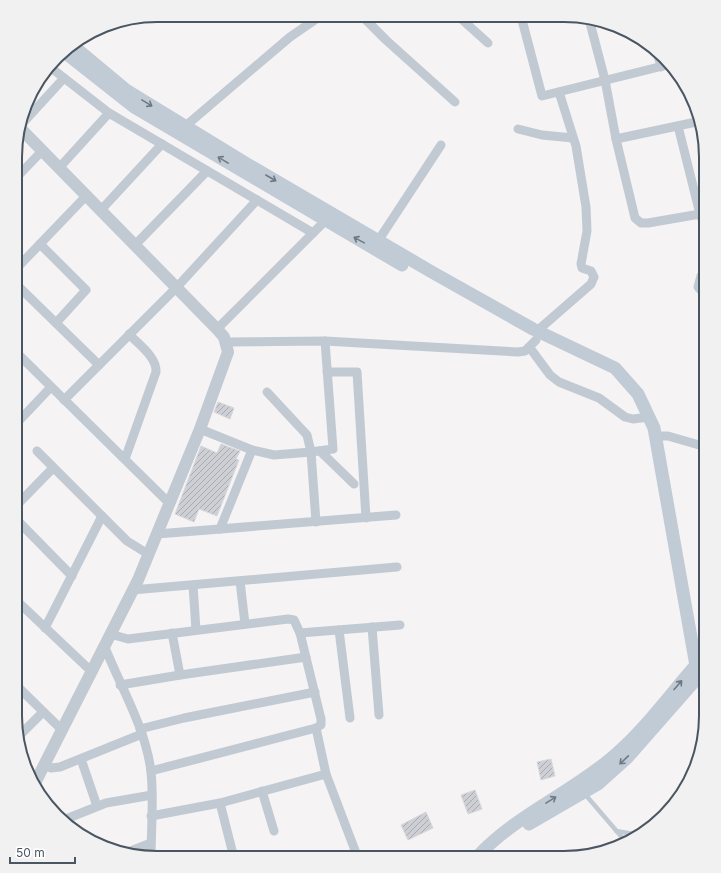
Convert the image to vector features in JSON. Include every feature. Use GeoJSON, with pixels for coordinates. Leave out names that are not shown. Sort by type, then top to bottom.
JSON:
{"type":"FeatureCollection","features":[{"type":"Feature","properties":{"kind":"main road"},"geometry":{"type":"LineString","coordinates":[[77,49],[126,90],[182,130],[325,221],[534,340],[610,372],[638,394],[655,436],[699,665]]}},
{"type":"Feature","properties":{"kind":"main road"},"geometry":{"type":"LineString","coordinates":[[69,55],[134,107],[182,130],[378,241],[534,340]]}},
{"type":"Feature","properties":{"kind":"main road"},"geometry":{"type":"LineString","coordinates":[[495,851],[513,834],[598,784],[627,758],[699,671]]}},
{"type":"Feature","properties":{"kind":"main road"},"geometry":{"type":"LineString","coordinates":[[483,851],[497,838],[544,805],[579,783],[614,756],[699,671]]}},
{"type":"Feature","properties":{"kind":"street"},"geometry":{"type":"LineString","coordinates":[[182,130],[290,37],[313,22]]}},
{"type":"Feature","properties":{"kind":"street"},"geometry":{"type":"LineString","coordinates":[[368,22],[454,102]]}},
{"type":"Feature","properties":{"kind":"street"},"geometry":{"type":"LineString","coordinates":[[465,22],[488,43]]}},
{"type":"Feature","properties":{"kind":"street"},"geometry":{"type":"LineString","coordinates":[[523,22],[542,96],[663,66]]}},
{"type":"Feature","properties":{"kind":"street"},"geometry":{"type":"LineString","coordinates":[[591,25],[605,80],[632,213],[635,218],[641,222],[648,223],[699,214]]}},
{"type":"Feature","properties":{"kind":"street"},"geometry":{"type":"LineString","coordinates":[[54,70],[109,113],[313,233]]}},
{"type":"Feature","properties":{"kind":"street"},"geometry":{"type":"LineString","coordinates":[[29,116],[64,78]]}},
{"type":"Feature","properties":{"kind":"street"},"geometry":{"type":"LineString","coordinates":[[226,342],[325,342],[518,352],[525,351],[534,340],[594,281],[594,274],[582,268],[581,264],[586,240],[586,207],[573,138],[559,92]]}},
{"type":"Feature","properties":{"kind":"street"},"geometry":{"type":"LineString","coordinates":[[59,168],[109,113]]}},
{"type":"Feature","properties":{"kind":"street"},"geometry":{"type":"LineString","coordinates":[[616,139],[694,122]]}},
{"type":"Feature","properties":{"kind":"street"},"geometry":{"type":"LineString","coordinates":[[678,126],[699,210]]}},
{"type":"Feature","properties":{"kind":"street"},"geometry":{"type":"LineString","coordinates":[[518,129],[542,135],[573,138]]}},
{"type":"Feature","properties":{"kind":"street"},"geometry":{"type":"LineString","coordinates":[[25,133],[217,328],[224,337],[228,352],[225,365],[200,429],[157,534],[132,590],[37,778]]}},
{"type":"Feature","properties":{"kind":"street"},"geometry":{"type":"LineString","coordinates":[[101,210],[162,144]]}},
{"type":"Feature","properties":{"kind":"street"},"geometry":{"type":"LineString","coordinates":[[378,241],[441,145]]}},
{"type":"Feature","properties":{"kind":"street"},"geometry":{"type":"LineString","coordinates":[[22,172],[42,151]]}},
{"type":"Feature","properties":{"kind":"street"},"geometry":{"type":"LineString","coordinates":[[135,245],[207,171]]}},
{"type":"Feature","properties":{"kind":"street"},"geometry":{"type":"LineString","coordinates":[[22,263],[86,196]]}},
{"type":"Feature","properties":{"kind":"street"},"geometry":{"type":"LineString","coordinates":[[64,400],[176,287],[257,200]]}},
{"type":"Feature","properties":{"kind":"street"},"geometry":{"type":"LineString","coordinates":[[217,328],[325,221]]}},
{"type":"Feature","properties":{"kind":"street"},"geometry":{"type":"LineString","coordinates":[[40,244],[86,290],[56,323]]}},
{"type":"Feature","properties":{"kind":"street"},"geometry":{"type":"LineString","coordinates":[[22,290],[98,365]]}},
{"type":"Feature","properties":{"kind":"street"},"geometry":{"type":"LineString","coordinates":[[125,459],[156,372],[157,365],[154,359],[129,334]]}},
{"type":"Feature","properties":{"kind":"street"},"geometry":{"type":"LineString","coordinates":[[534,340],[550,375],[559,382],[599,398],[625,417],[633,419],[649,418]]}},
{"type":"Feature","properties":{"kind":"street"},"geometry":{"type":"LineString","coordinates":[[200,429],[252,450],[274,455],[333,449],[325,342]]}},
{"type":"Feature","properties":{"kind":"street"},"geometry":{"type":"LineString","coordinates":[[22,358],[170,503]]}},
{"type":"Feature","properties":{"kind":"street"},"geometry":{"type":"LineString","coordinates":[[327,372],[357,372],[366,518]]}},
{"type":"Feature","properties":{"kind":"street"},"geometry":{"type":"LineString","coordinates":[[22,418],[51,387]]}},
{"type":"Feature","properties":{"kind":"street"},"geometry":{"type":"LineString","coordinates":[[267,392],[307,435],[315,451],[354,484]]}},
{"type":"Feature","properties":{"kind":"street"},"geometry":{"type":"LineString","coordinates":[[655,436],[668,436],[699,445]]}},
{"type":"Feature","properties":{"kind":"street"},"geometry":{"type":"LineString","coordinates":[[220,529],[252,450]]}},
{"type":"Feature","properties":{"kind":"street"},"geometry":{"type":"LineString","coordinates":[[37,451],[127,541],[148,554]]}},
{"type":"Feature","properties":{"kind":"street"},"geometry":{"type":"LineString","coordinates":[[315,451],[316,522]]}},
{"type":"Feature","properties":{"kind":"street"},"geometry":{"type":"LineString","coordinates":[[22,501],[53,468]]}},
{"type":"Feature","properties":{"kind":"street"},"geometry":{"type":"LineString","coordinates":[[157,534],[396,515]]}},
{"type":"Feature","properties":{"kind":"street"},"geometry":{"type":"LineString","coordinates":[[45,628],[102,516]]}},
{"type":"Feature","properties":{"kind":"street"},"geometry":{"type":"LineString","coordinates":[[22,525],[72,576]]}},
{"type":"Feature","properties":{"kind":"street"},"geometry":{"type":"LineString","coordinates":[[132,590],[397,567]]}},
{"type":"Feature","properties":{"kind":"street"},"geometry":{"type":"LineString","coordinates":[[240,581],[245,624]]}},
{"type":"Feature","properties":{"kind":"street"},"geometry":{"type":"LineString","coordinates":[[193,585],[196,630]]}},
{"type":"Feature","properties":{"kind":"street"},"geometry":{"type":"LineString","coordinates":[[22,606],[91,672]]}},
{"type":"Feature","properties":{"kind":"street"},"geometry":{"type":"LineString","coordinates":[[110,634],[128,639],[288,619],[294,620],[300,633],[315,692],[321,725],[316,728],[151,771]]}},
{"type":"Feature","properties":{"kind":"street"},"geometry":{"type":"LineString","coordinates":[[300,633],[400,625]]}},
{"type":"Feature","properties":{"kind":"street"},"geometry":{"type":"LineString","coordinates":[[372,627],[379,714]]}},
{"type":"Feature","properties":{"kind":"street"},"geometry":{"type":"LineString","coordinates":[[340,630],[350,718]]}},
{"type":"Feature","properties":{"kind":"street"},"geometry":{"type":"LineString","coordinates":[[172,633],[180,675]]}},
{"type":"Feature","properties":{"kind":"street"},"geometry":{"type":"LineString","coordinates":[[104,645],[141,732],[151,771],[151,851]]}},
{"type":"Feature","properties":{"kind":"street"},"geometry":{"type":"LineString","coordinates":[[120,685],[306,657]]}},
{"type":"Feature","properties":{"kind":"street"},"geometry":{"type":"LineString","coordinates":[[22,691],[61,729]]}},
{"type":"Feature","properties":{"kind":"street"},"geometry":{"type":"LineString","coordinates":[[44,764],[56,768],[81,759],[141,732],[184,718],[315,692]]}},
{"type":"Feature","properties":{"kind":"street"},"geometry":{"type":"LineString","coordinates":[[23,732],[44,712]]}},
{"type":"Feature","properties":{"kind":"street"},"geometry":{"type":"LineString","coordinates":[[316,728],[326,774],[355,851]]}},
{"type":"Feature","properties":{"kind":"street"},"geometry":{"type":"LineString","coordinates":[[81,759],[97,806]]}},
{"type":"Feature","properties":{"kind":"street"},"geometry":{"type":"LineString","coordinates":[[151,816],[220,803],[326,774]]}},
{"type":"Feature","properties":{"kind":"street"},"geometry":{"type":"LineString","coordinates":[[262,791],[274,831]]}},
{"type":"Feature","properties":{"kind":"street"},"geometry":{"type":"LineString","coordinates":[[69,818],[97,806],[152,794]]}},
{"type":"Feature","properties":{"kind":"street"},"geometry":{"type":"LineString","coordinates":[[220,803],[232,851]]}},
{"type":"Feature","properties":{"kind":"street"},"geometry":{"type":"LineString","coordinates":[[136,849],[151,843]]}},
{"type":"Feature","properties":{"kind":"lane"},"geometry":{"type":"LineString","coordinates":[[584,793],[622,837]]}},
{"type":"Feature","properties":{"kind":"lane"},"geometry":{"type":"LineString","coordinates":[[616,831],[630,833]]}},
{"type":"Feature","properties":{"kind":"building"},"geometry":{"type":"Polygon","coordinates":[[[218,402],[234,408],[230,419],[214,412],[218,402]]]}},
{"type":"Feature","properties":{"kind":"building"},"geometry":{"type":"Polygon","coordinates":[[[221,444],[240,451],[236,459],[239,460],[217,516],[199,509],[194,522],[175,514],[201,446],[217,453],[221,444]]]}},
{"type":"Feature","properties":{"kind":"building"},"geometry":{"type":"Polygon","coordinates":[[[551,759],[555,776],[541,780],[537,762],[551,759]]]}},
{"type":"Feature","properties":{"kind":"building"},"geometry":{"type":"Polygon","coordinates":[[[475,790],[482,809],[468,814],[461,795],[475,790]]]}},
{"type":"Feature","properties":{"kind":"building"},"geometry":{"type":"Polygon","coordinates":[[[426,812],[433,828],[408,840],[401,825],[426,812]]]}}]}
